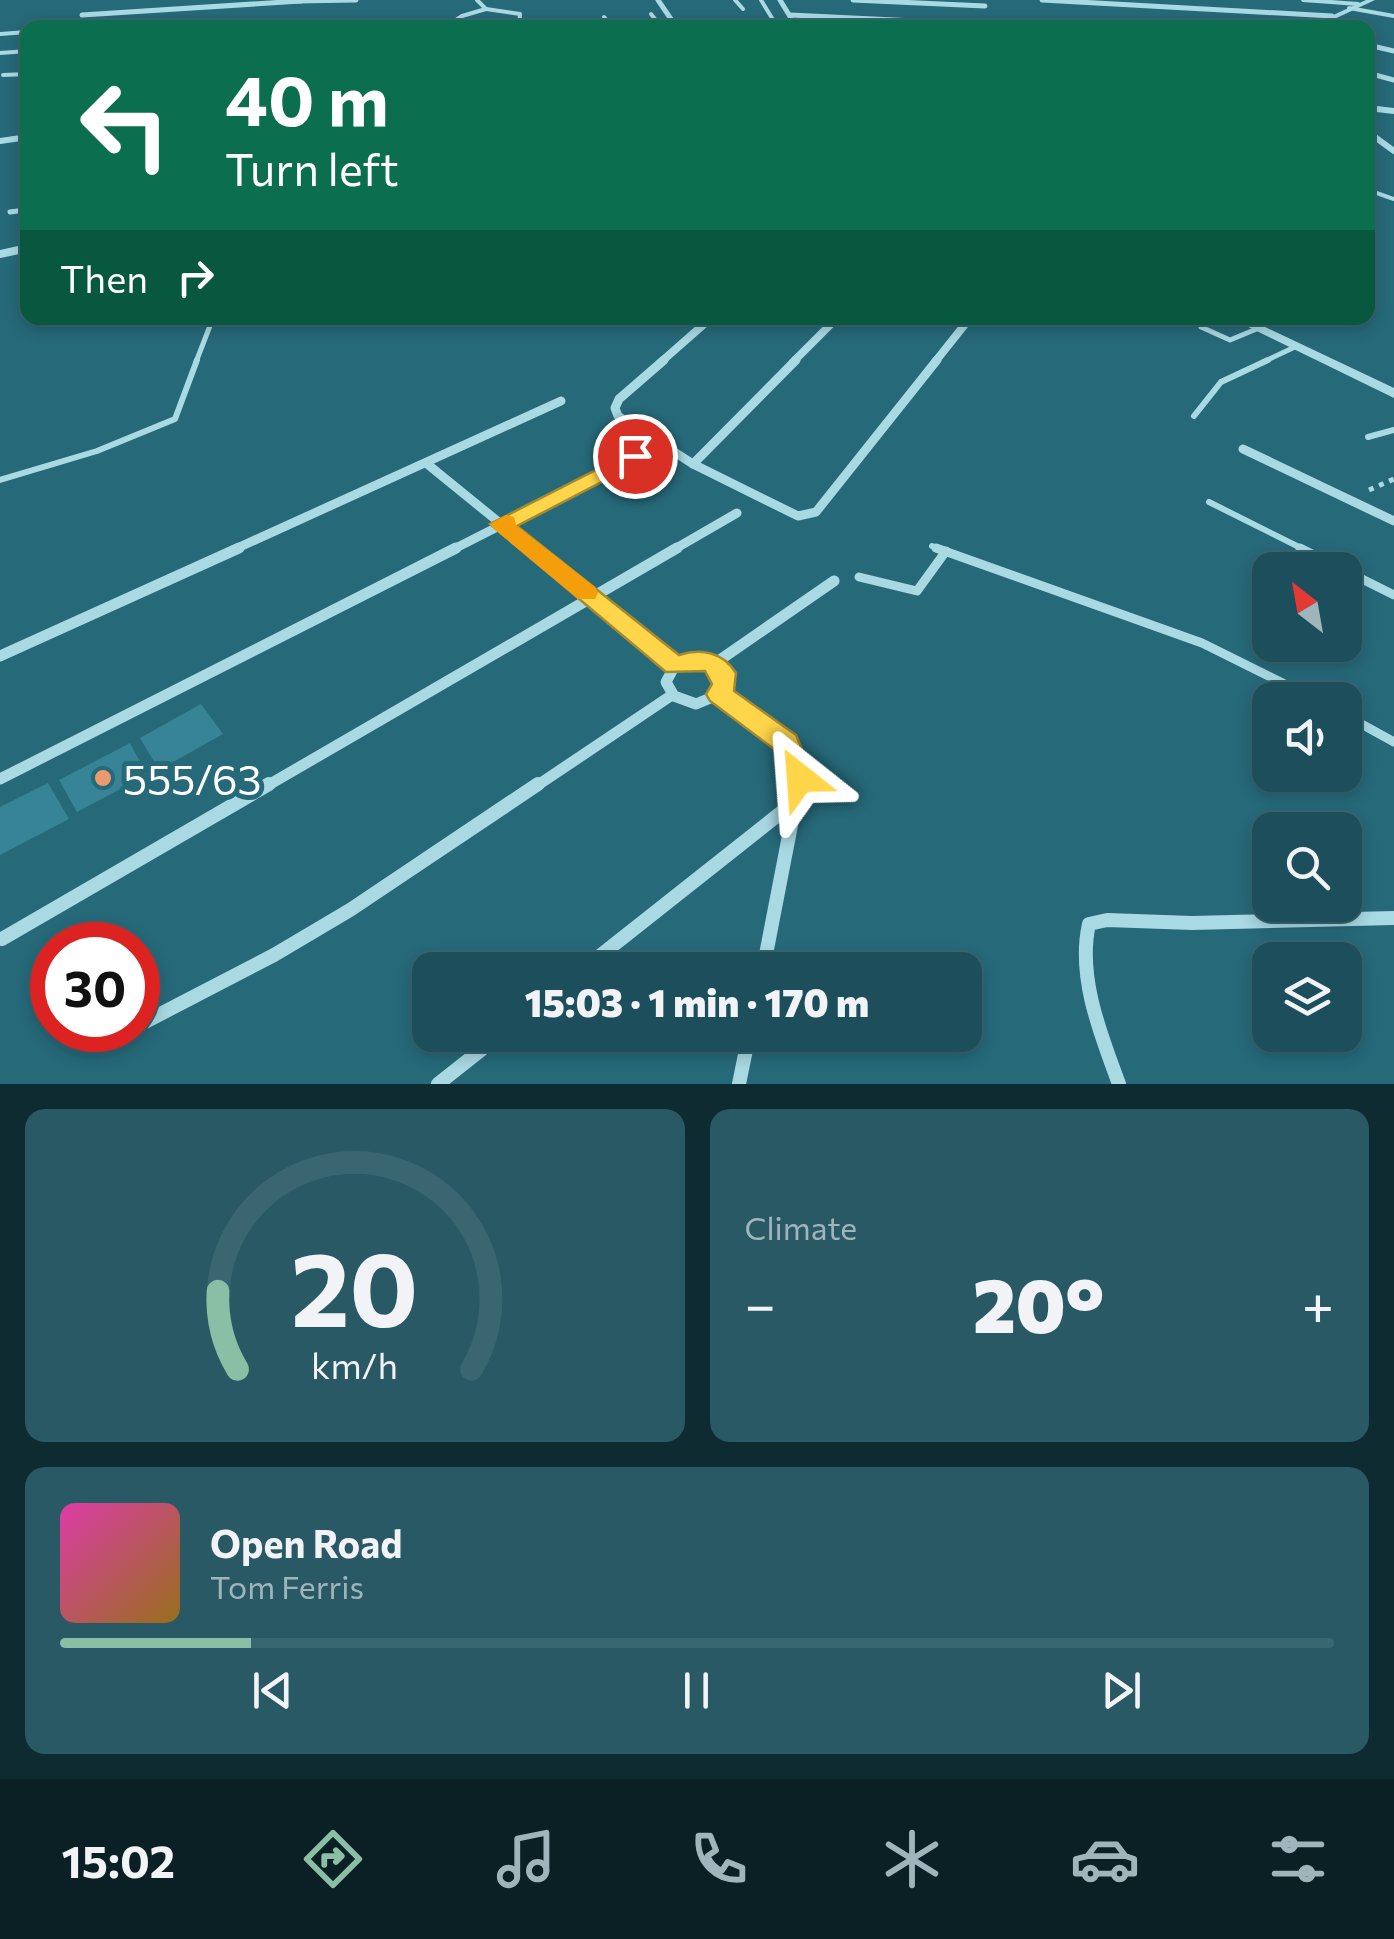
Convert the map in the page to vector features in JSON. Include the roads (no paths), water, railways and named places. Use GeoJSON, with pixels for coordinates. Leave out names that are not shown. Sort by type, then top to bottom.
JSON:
{"type":"FeatureCollection","features":[{"type":"Feature","properties":{"kind":"street"},"geometry":{"type":"LineString","coordinates":[[150,11],[153,0]]}},
{"type":"Feature","properties":{"kind":"street"},"geometry":{"type":"LineString","coordinates":[[293,0],[300,1]]}},
{"type":"Feature","properties":{"kind":"street"},"geometry":{"type":"LineString","coordinates":[[82,15],[356,0]]}},
{"type":"Feature","properties":{"kind":"street"},"geometry":{"type":"LineString","coordinates":[[780,0],[793,20]]}},
{"type":"Feature","properties":{"kind":"street"},"geometry":{"type":"LineString","coordinates":[[853,0],[985,6]]}},
{"type":"Feature","properties":{"kind":"street"},"geometry":{"type":"LineString","coordinates":[[1042,0],[1332,16]]}},
{"type":"Feature","properties":{"kind":"street"},"geometry":{"type":"LineString","coordinates":[[1324,20],[1372,0]]}},
{"type":"Feature","properties":{"kind":"street"},"geometry":{"type":"LineString","coordinates":[[790,15],[894,20]]}},
{"type":"Feature","properties":{"kind":"street"},"geometry":{"type":"LineString","coordinates":[[703,325],[619,399],[615,408],[618,416],[693,464],[798,516],[816,512],[964,325]]}},
{"type":"Feature","properties":{"kind":"street"},"geometry":{"type":"LineString","coordinates":[[693,464],[830,325]]}},
{"type":"Feature","properties":{"kind":"street"},"geometry":{"type":"LineString","coordinates":[[1252,325],[1394,394]]}},
{"type":"Feature","properties":{"kind":"street"},"geometry":{"type":"LineString","coordinates":[[0,656],[562,401]]}},
{"type":"Feature","properties":{"kind":"street"},"geometry":{"type":"LineString","coordinates":[[1243,449],[1394,521]]}},
{"type":"Feature","properties":{"kind":"street"},"geometry":{"type":"LineString","coordinates":[[0,780],[635,456]]}},
{"type":"Feature","properties":{"kind":"street"},"geometry":{"type":"LineString","coordinates":[[426,463],[675,666]]}},
{"type":"Feature","properties":{"kind":"street"},"geometry":{"type":"LineString","coordinates":[[2,939],[736,513]]}},
{"type":"Feature","properties":{"kind":"street"},"geometry":{"type":"LineString","coordinates":[[714,664],[834,581]]}},
{"type":"Feature","properties":{"kind":"street"},"geometry":{"type":"LineString","coordinates":[[694,659],[714,664],[723,673],[725,684],[720,694],[696,704],[672,695],[666,686],[667,674],[675,666],[694,659]]}},
{"type":"Feature","properties":{"kind":"street"},"geometry":{"type":"LineString","coordinates":[[720,694],[786,742],[800,778],[767,952]]}},
{"type":"Feature","properties":{"kind":"street"},"geometry":{"type":"LineString","coordinates":[[160,1014],[350,910],[672,695]]}},
{"type":"Feature","properties":{"kind":"street"},"geometry":{"type":"LineString","coordinates":[[605,952],[798,800]]}},
{"type":"Feature","properties":{"kind":"street"},"geometry":{"type":"LineString","coordinates":[[1119,1084],[1099,1024],[1082,940],[1090,924],[1107,920],[1192,923],[1394,918]]}},
{"type":"Feature","properties":{"kind":"street"},"geometry":{"type":"LineString","coordinates":[[438,1084],[478,1052]]}},
{"type":"Feature","properties":{"kind":"street"},"geometry":{"type":"LineString","coordinates":[[740,1084],[746,1052]]}},
{"type":"Feature","properties":{"kind":"lane"},"geometry":{"type":"LineString","coordinates":[[476,0],[486,9]]}},
{"type":"Feature","properties":{"kind":"lane"},"geometry":{"type":"LineString","coordinates":[[735,0],[743,9]]}},
{"type":"Feature","properties":{"kind":"lane"},"geometry":{"type":"LineString","coordinates":[[1304,0],[1358,4]]}},
{"type":"Feature","properties":{"kind":"lane"},"geometry":{"type":"LineString","coordinates":[[1348,8],[1394,16]]}},
{"type":"Feature","properties":{"kind":"lane"},"geometry":{"type":"LineString","coordinates":[[456,20],[486,9],[520,14],[520,20]]}},
{"type":"Feature","properties":{"kind":"lane"},"geometry":{"type":"LineString","coordinates":[[651,14],[656,20]]}},
{"type":"Feature","properties":{"kind":"lane"},"geometry":{"type":"LineString","coordinates":[[3,76],[20,75]]}},
{"type":"Feature","properties":{"kind":"lane"},"geometry":{"type":"LineString","coordinates":[[10,212],[20,210]]}},
{"type":"Feature","properties":{"kind":"lane"},"geometry":{"type":"LineString","coordinates":[[0,480],[97,451],[175,419],[210,325]]}},
{"type":"Feature","properties":{"kind":"lane"},"geometry":{"type":"LineString","coordinates":[[1201,327],[1230,340],[1259,328]]}},
{"type":"Feature","properties":{"kind":"lane"},"geometry":{"type":"LineString","coordinates":[[1194,416],[1221,382],[1297,346]]}},
{"type":"Feature","properties":{"kind":"lane"},"geometry":{"type":"LineString","coordinates":[[1368,437],[1394,430]]}},
{"type":"Feature","properties":{"kind":"lane"},"geometry":{"type":"LineString","coordinates":[[1209,502],[1394,594]]}},
{"type":"Feature","properties":{"kind":"lane"},"geometry":{"type":"LineString","coordinates":[[932,546],[1202,643],[1281,682]]}},
{"type":"Feature","properties":{"kind":"lane"},"geometry":{"type":"LineString","coordinates":[[859,578],[918,591],[946,552]]}},
{"type":"Feature","properties":{"kind":"lane"},"geometry":{"type":"LineString","coordinates":[[1362,724],[1394,742]]}},
{"type":"Feature","properties":{"kind":"place","name":"555/63"},"geometry":{"type":"Point","coordinates":[103,778]}}]}
